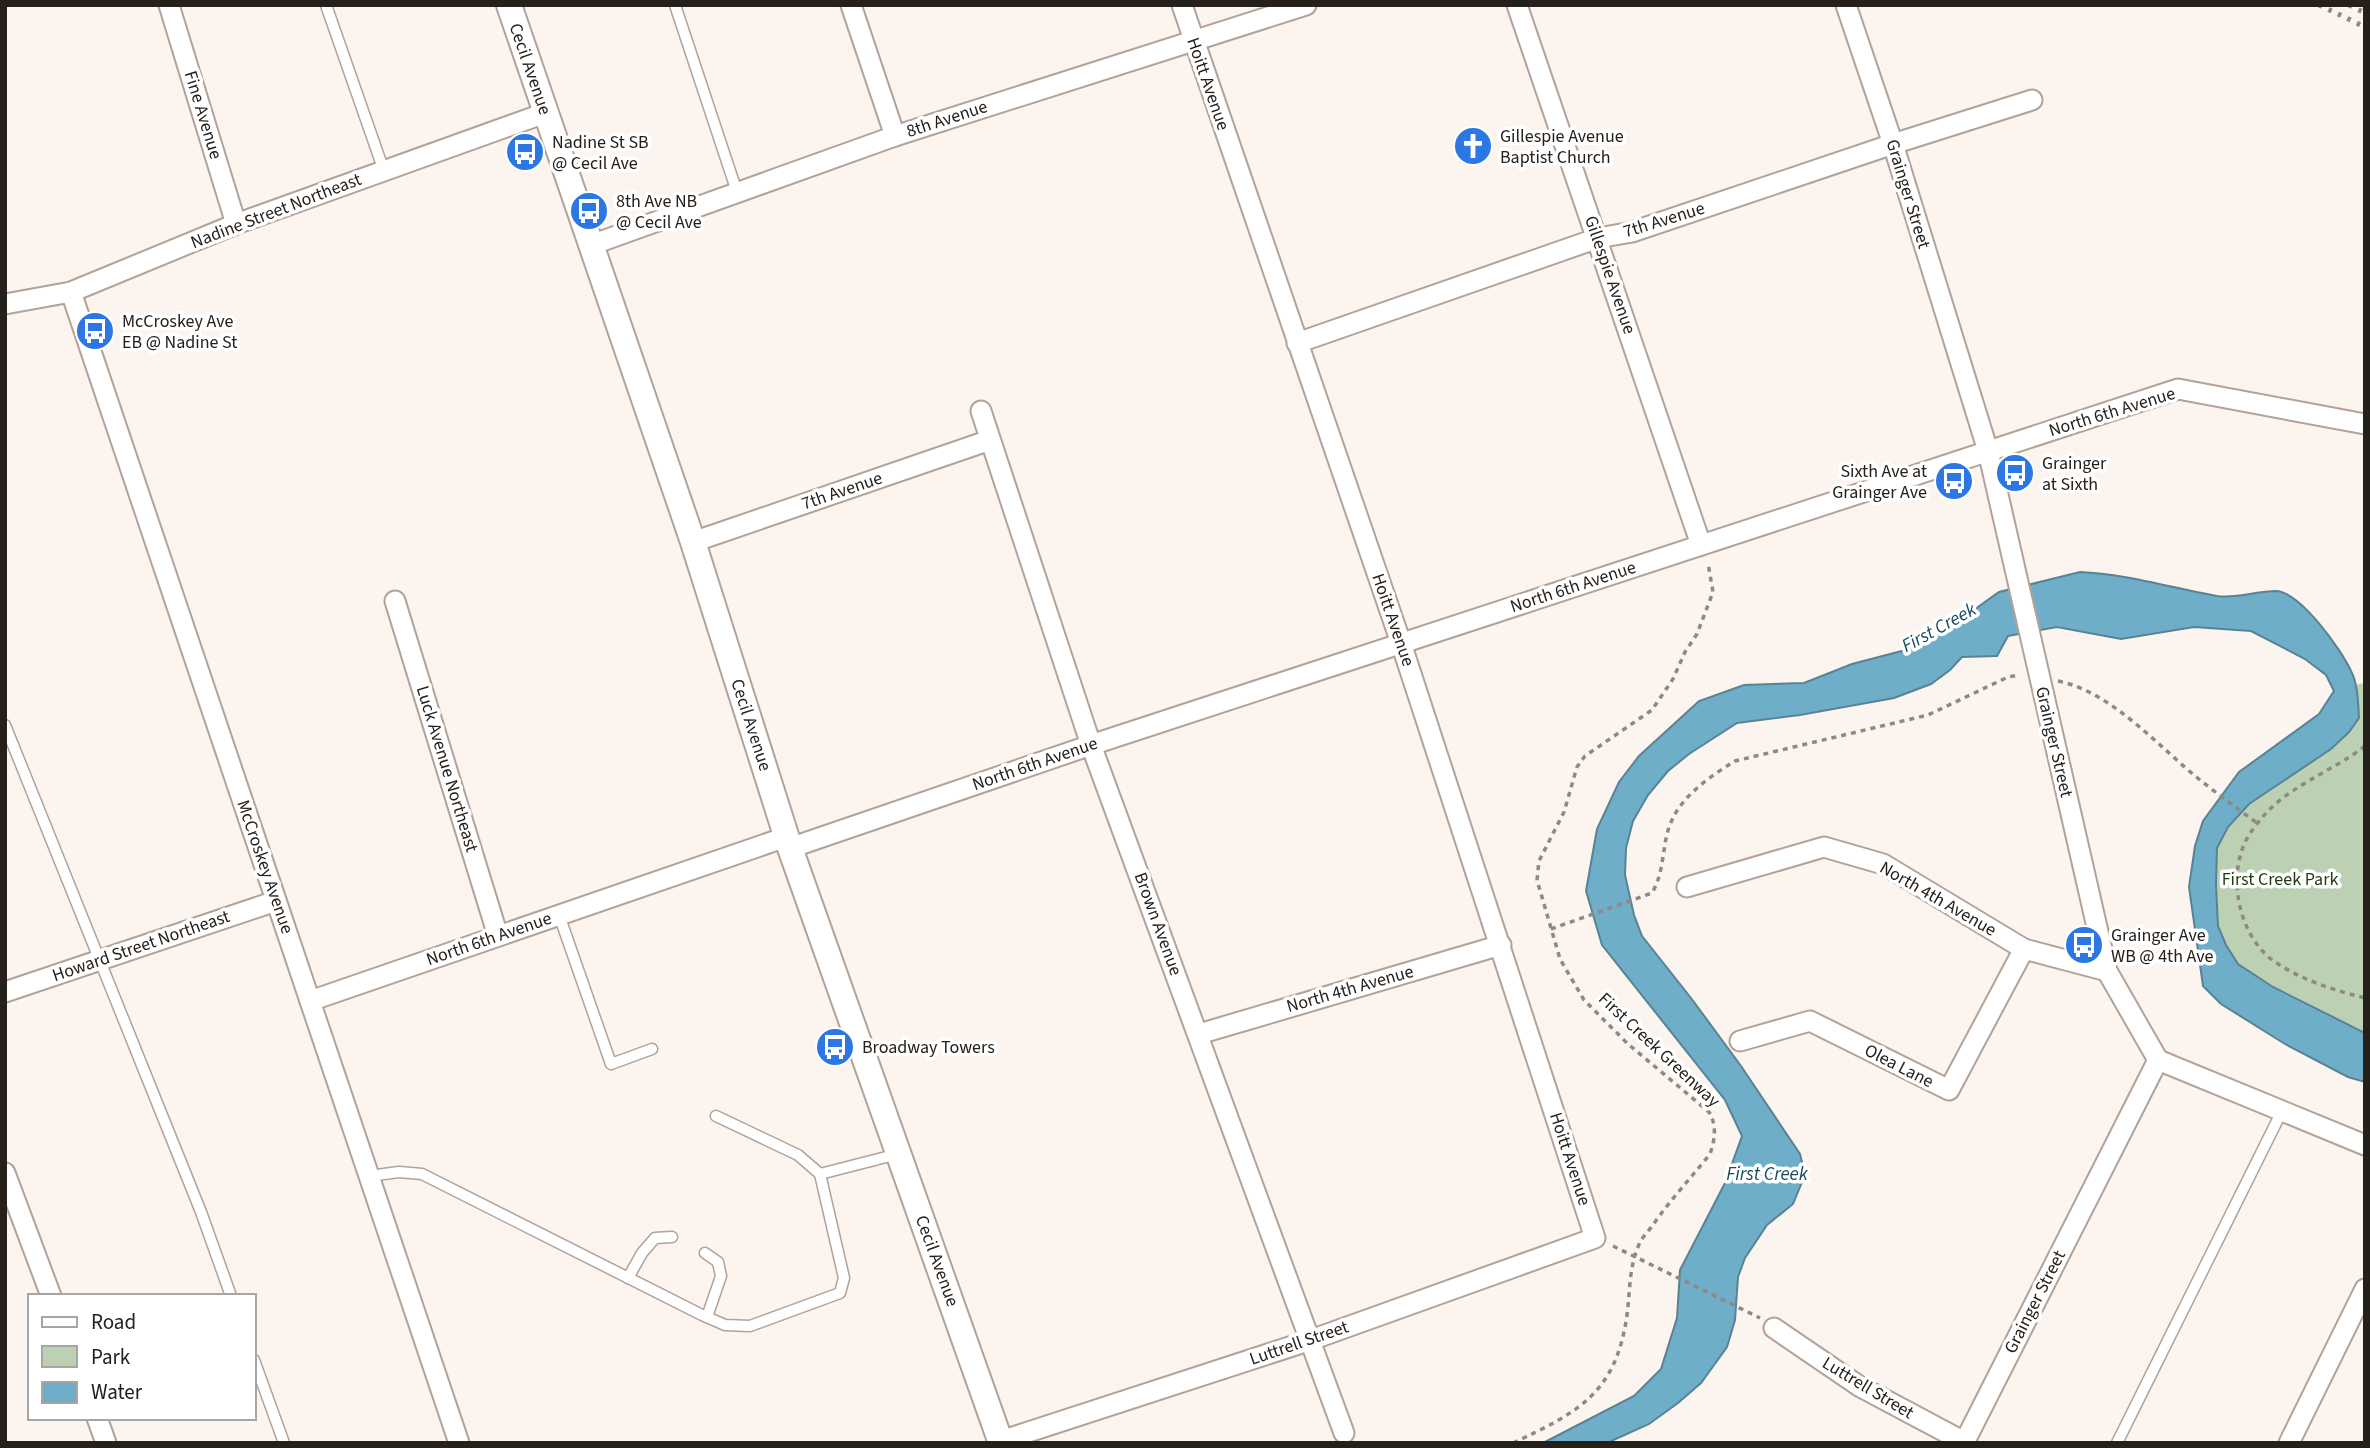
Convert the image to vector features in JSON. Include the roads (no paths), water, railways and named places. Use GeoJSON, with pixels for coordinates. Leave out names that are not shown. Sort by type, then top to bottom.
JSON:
{"type":"FeatureCollection","features":[{"type":"Feature","properties":{"kind":"street","name":"Fine Avenue"},"geometry":{"type":"LineString","coordinates":[[169,5],[236,224]]}},
{"type":"Feature","properties":{"kind":"street","name":"Cecil Avenue"},"geometry":{"type":"LineString","coordinates":[[509,5],[693,542],[788,843],[1001,1442]]}},
{"type":"Feature","properties":{"kind":"street"},"geometry":{"type":"LineString","coordinates":[[851,5],[895,135]]}},
{"type":"Feature","properties":{"kind":"street","name":"Hoitt Avenue"},"geometry":{"type":"LineString","coordinates":[[1182,5],[1192,41],[1401,643],[1595,1238]]}},
{"type":"Feature","properties":{"kind":"street","name":"8th Avenue"},"geometry":{"type":"LineString","coordinates":[[591,245],[895,135],[1306,5]]}},
{"type":"Feature","properties":{"kind":"street","name":"Gillespie Avenue"},"geometry":{"type":"LineString","coordinates":[[1517,5],[1701,545]]}},
{"type":"Feature","properties":{"kind":"street","name":"Grainger Street"},"geometry":{"type":"LineString","coordinates":[[1846,5],[1893,144],[1988,451],[2107,971],[2158,1060],[1965,1443]]}},
{"type":"Feature","properties":{"kind":"street","name":"7th Avenue"},"geometry":{"type":"LineString","coordinates":[[1297,343],[1598,238],[1632,232],[2032,100]]}},
{"type":"Feature","properties":{"kind":"street","name":"Nadine Street Northeast"},"geometry":{"type":"LineString","coordinates":[[5,304],[71,292],[236,224],[545,113]]}},
{"type":"Feature","properties":{"kind":"street","name":"McCroskey Avenue"},"geometry":{"type":"LineString","coordinates":[[71,292],[459,1443]]}},
{"type":"Feature","properties":{"kind":"street","name":"North 6th Avenue"},"geometry":{"type":"LineString","coordinates":[[310,1001],[559,915],[1091,745],[2178,389],[2365,424]]}},
{"type":"Feature","properties":{"kind":"street","name":"Brown Avenue"},"geometry":{"type":"LineString","coordinates":[[981,411],[1091,745],[1344,1433]]}},
{"type":"Feature","properties":{"kind":"street","name":"7th Avenue"},"geometry":{"type":"LineString","coordinates":[[693,542],[990,440]]}},
{"type":"Feature","properties":{"kind":"street","name":"Luck Avenue Northeast"},"geometry":{"type":"LineString","coordinates":[[395,601],[498,936]]}},
{"type":"Feature","properties":{"kind":"street","name":"North 4th Avenue"},"geometry":{"type":"LineString","coordinates":[[1687,887],[1824,847],[1884,864],[2024,949],[2107,971]]}},
{"type":"Feature","properties":{"kind":"street","name":"Howard Street Northeast"},"geometry":{"type":"LineString","coordinates":[[5,992],[276,901]]}},
{"type":"Feature","properties":{"kind":"street","name":"North 4th Avenue"},"geometry":{"type":"LineString","coordinates":[[1199,1034],[1501,945]]}},
{"type":"Feature","properties":{"kind":"street","name":"Olea Lane"},"geometry":{"type":"LineString","coordinates":[[1740,1041],[1810,1021],[1949,1090],[2024,949]]}},
{"type":"Feature","properties":{"kind":"street"},"geometry":{"type":"LineString","coordinates":[[2158,1060],[2365,1145]]}},
{"type":"Feature","properties":{"kind":"street"},"geometry":{"type":"LineString","coordinates":[[5,1173],[50,1294]]}},
{"type":"Feature","properties":{"kind":"street","name":"Luttrell Street"},"geometry":{"type":"LineString","coordinates":[[1001,1442],[1311,1340],[1595,1238]]}},
{"type":"Feature","properties":{"kind":"street"},"geometry":{"type":"LineString","coordinates":[[2289,1443],[2365,1289]]}},
{"type":"Feature","properties":{"kind":"street","name":"Luttrell Street"},"geometry":{"type":"LineString","coordinates":[[1774,1328],[1859,1385],[1965,1443]]}},
{"type":"Feature","properties":{"kind":"street"},"geometry":{"type":"LineString","coordinates":[[98,1420],[106,1443]]}},
{"type":"Feature","properties":{"kind":"lane"},"geometry":{"type":"LineString","coordinates":[[326,5],[384,171]]}},
{"type":"Feature","properties":{"kind":"lane"},"geometry":{"type":"LineString","coordinates":[[676,5],[737,192]]}},
{"type":"Feature","properties":{"kind":"lane"},"geometry":{"type":"LineString","coordinates":[[5,725],[201,1212],[230,1294]]}},
{"type":"Feature","properties":{"kind":"lane"},"geometry":{"type":"LineString","coordinates":[[559,915],[611,1064],[652,1049]]}},
{"type":"Feature","properties":{"kind":"lane"},"geometry":{"type":"LineString","coordinates":[[2117,1443],[2282,1111]]}},
{"type":"Feature","properties":{"kind":"lane"},"geometry":{"type":"LineString","coordinates":[[369,1176],[399,1172],[422,1174],[725,1325],[750,1326],[840,1293],[844,1278],[820,1174],[798,1156],[716,1116]]}},
{"type":"Feature","properties":{"kind":"lane"},"geometry":{"type":"LineString","coordinates":[[820,1174],[898,1154]]}},
{"type":"Feature","properties":{"kind":"lane"},"geometry":{"type":"LineString","coordinates":[[628,1278],[642,1252],[655,1238],[672,1237]]}},
{"type":"Feature","properties":{"kind":"lane"},"geometry":{"type":"LineString","coordinates":[[705,1253],[718,1262],[721,1276],[707,1317]]}},
{"type":"Feature","properties":{"kind":"lane"},"geometry":{"type":"LineString","coordinates":[[256,1366],[284,1443]]}},
{"type":"Feature","properties":{"kind":"water","name":"First Creek"},"geometry":{"type":"Polygon","coordinates":[[[2080,572],[2132,578],[2217,596],[2276,591],[2286,594],[2319,623],[2346,661],[2355,682],[2359,718],[2331,749],[2249,804],[2228,827],[2217,848],[2216,885],[2218,926],[2238,964],[2273,987],[2365,1033],[2365,1082],[2348,1077],[2285,1044],[2221,1004],[2203,986],[2189,887],[2195,846],[2203,821],[2239,772],[2319,714],[2334,691],[2326,675],[2305,659],[2251,631],[2194,627],[2121,639],[2057,627],[2008,636],[1997,656],[1962,657],[1931,684],[1894,698],[1737,723],[1689,754],[1668,771],[1648,795],[1633,821],[1626,848],[1625,875],[1642,936],[1741,1066],[1800,1154],[1805,1175],[1793,1204],[1767,1225],[1745,1258],[1738,1277],[1735,1320],[1727,1347],[1701,1383],[1649,1424],[1607,1443],[1543,1443],[1634,1396],[1661,1369],[1677,1318],[1680,1270],[1725,1183],[1742,1136],[1725,1100],[1602,945],[1586,891],[1597,829],[1619,782],[1639,756],[1699,701],[1744,685],[1804,683],[1852,664],[1917,647],[1999,592],[2080,572]]]}},
{"type":"Feature","properties":{"kind":"railway"},"geometry":{"type":"LineString","coordinates":[[2319,5],[2365,27]]}},
{"type":"Feature","properties":{"kind":"railway"},"geometry":{"type":"LineString","coordinates":[[2349,5],[2365,13]]}},
{"type":"Feature","properties":{"kind":"place","name":"Gillespie Avenue Baptist Church"},"geometry":{"type":"Point","coordinates":[1473,146]}},
{"type":"Feature","properties":{"kind":"place","name":"Nadine St SB @ Cecil Ave"},"geometry":{"type":"Point","coordinates":[525,152]}},
{"type":"Feature","properties":{"kind":"place","name":"8th Ave NB @ Cecil Ave"},"geometry":{"type":"Point","coordinates":[589,211]}},
{"type":"Feature","properties":{"kind":"place","name":"McCroskey Ave EB @ Nadine St"},"geometry":{"type":"Point","coordinates":[95,331]}},
{"type":"Feature","properties":{"kind":"place","name":"Grainger at Sixth"},"geometry":{"type":"Point","coordinates":[2015,473]}},
{"type":"Feature","properties":{"kind":"place","name":"Sixth Ave at Grainger Ave"},"geometry":{"type":"Point","coordinates":[1954,481]}},
{"type":"Feature","properties":{"kind":"place","name":"Grainger Ave WB @ 4th Ave"},"geometry":{"type":"Point","coordinates":[2084,945]}},
{"type":"Feature","properties":{"kind":"place","name":"Broadway Towers"},"geometry":{"type":"Point","coordinates":[835,1047]}},
{"type":"Feature","properties":{"kind":"park label","name":"First Creek Park"},"geometry":{"type":"Point","coordinates":[2280,879]}}]}
